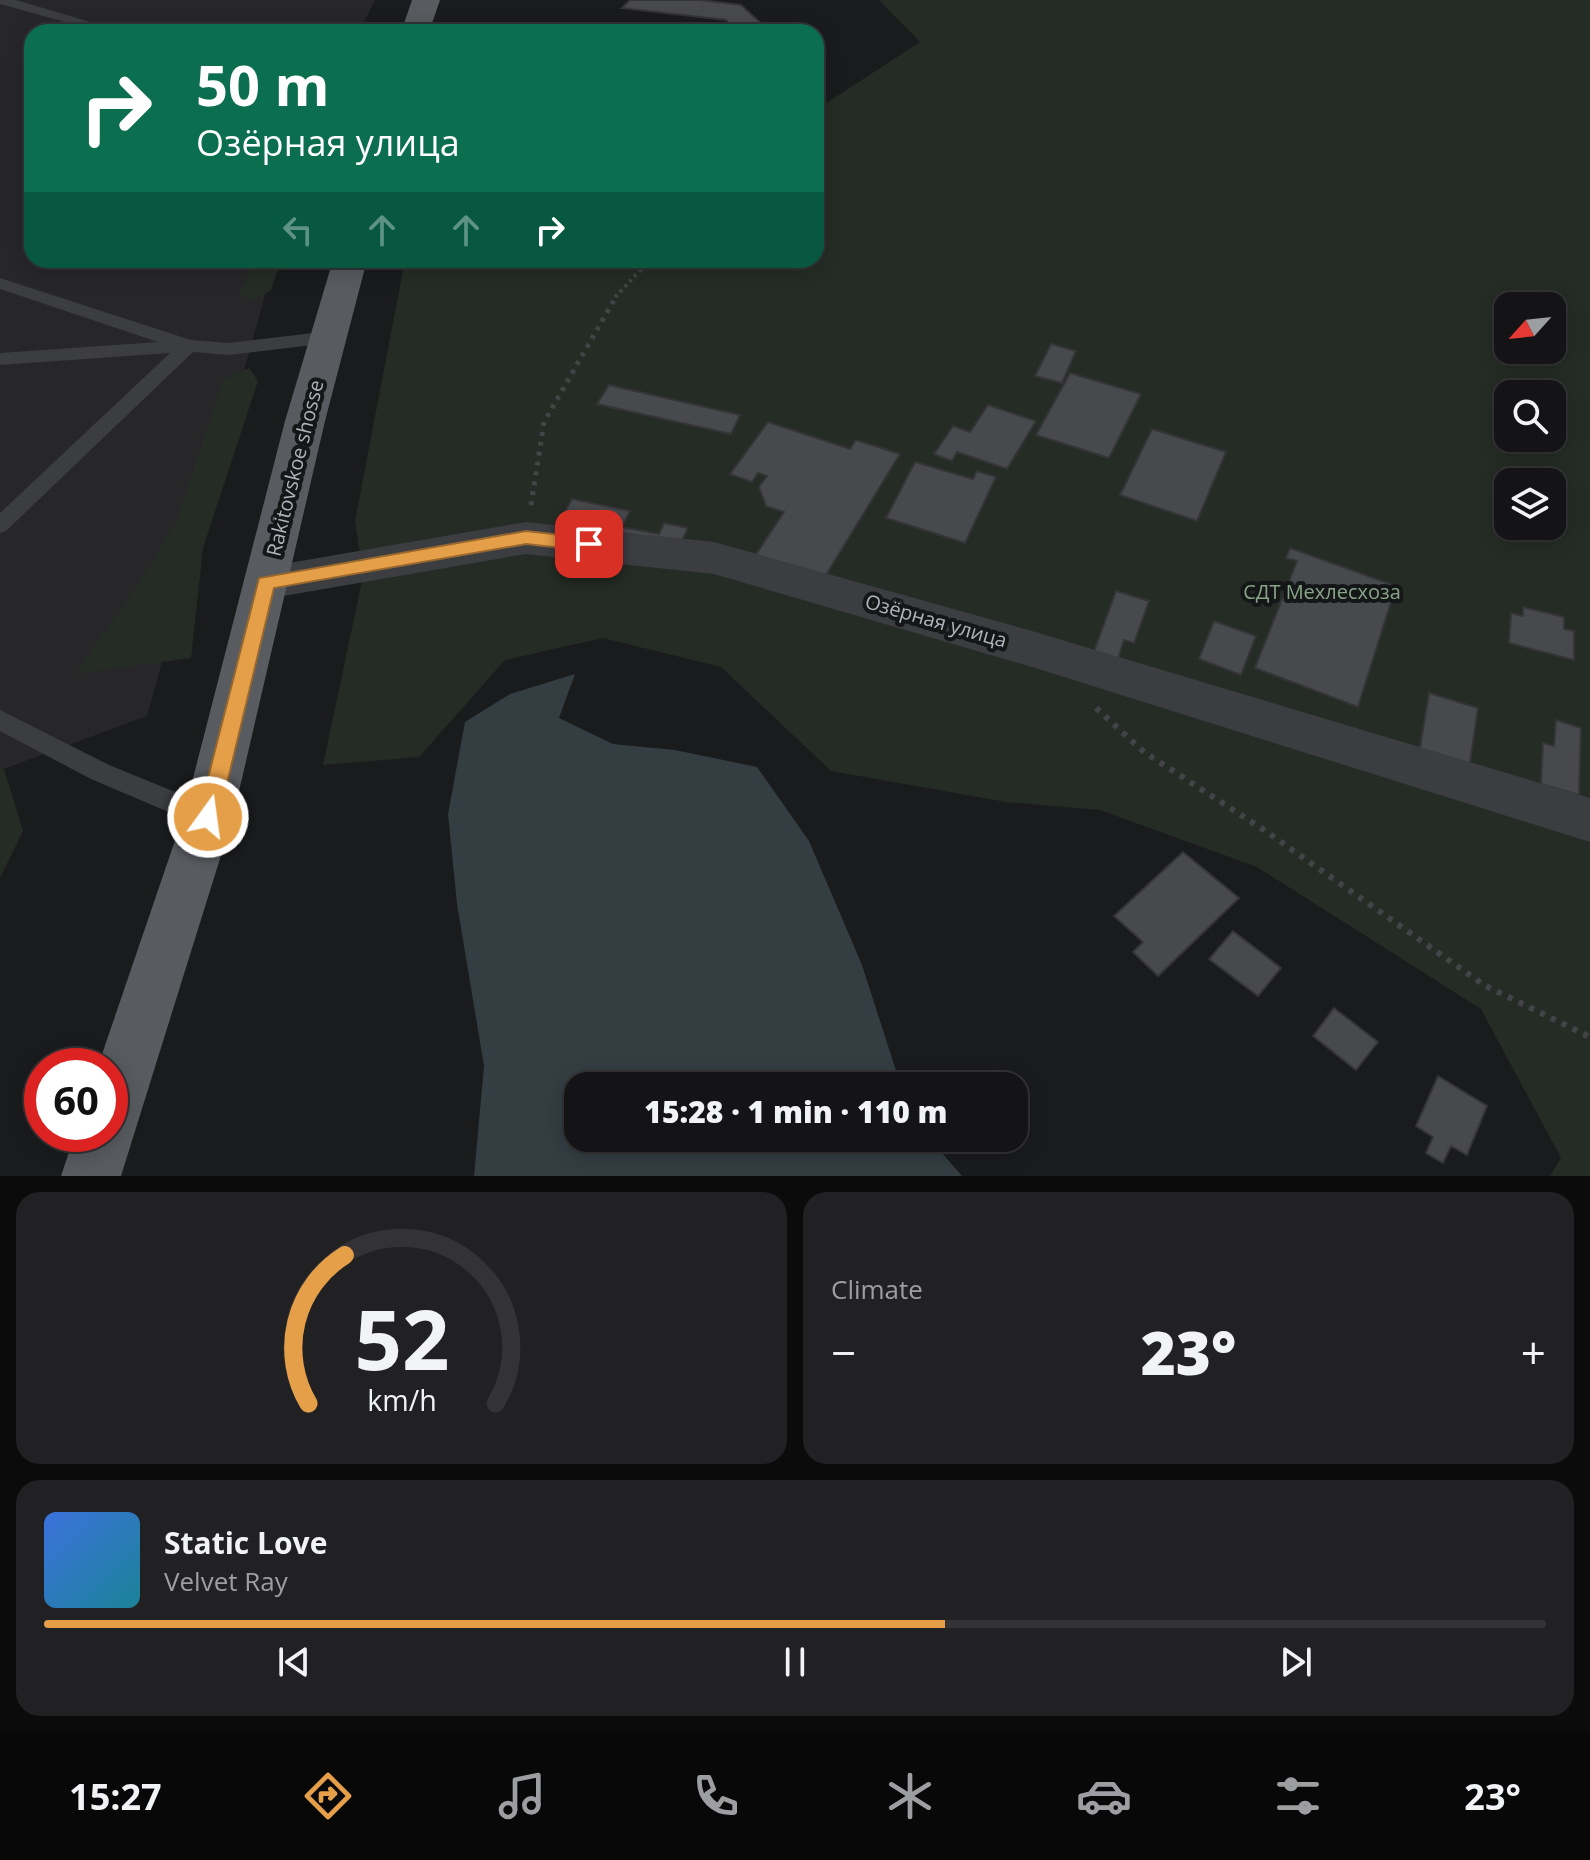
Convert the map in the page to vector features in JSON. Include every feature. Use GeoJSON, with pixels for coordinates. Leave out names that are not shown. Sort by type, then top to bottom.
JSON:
{"type":"FeatureCollection","features":[{"type":"Feature","properties":{"kind":"main road"},"geometry":{"type":"LineString","coordinates":[[418,24],[426,0]]}},
{"type":"Feature","properties":{"kind":"main road","name":"Rakitovskoe shosse"},"geometry":{"type":"LineString","coordinates":[[128,1062],[208,817],[305,421],[348,268]]}},
{"type":"Feature","properties":{"kind":"main road"},"geometry":{"type":"LineString","coordinates":[[91,1176],[99,1152]]}},
{"type":"Feature","properties":{"kind":"street","name":"Озёрная улица"},"geometry":{"type":"LineString","coordinates":[[266,583],[526,538],[714,558],[1032,649],[1590,820]]}},
{"type":"Feature","properties":{"kind":"lane"},"geometry":{"type":"LineString","coordinates":[[0,0],[88,24]]}},
{"type":"Feature","properties":{"kind":"lane"},"geometry":{"type":"LineString","coordinates":[[0,283],[189,346]]}},
{"type":"Feature","properties":{"kind":"lane"},"geometry":{"type":"LineString","coordinates":[[0,359],[189,346],[229,349],[330,337]]}},
{"type":"Feature","properties":{"kind":"lane"},"geometry":{"type":"LineString","coordinates":[[0,525],[189,346]]}},
{"type":"Feature","properties":{"kind":"lane"},"geometry":{"type":"LineString","coordinates":[[0,720],[100,772],[208,817]]}},
{"type":"Feature","properties":{"kind":"path"},"geometry":{"type":"LineString","coordinates":[[526,538],[544,422],[615,297],[642,268]]}},
{"type":"Feature","properties":{"kind":"path"},"geometry":{"type":"LineString","coordinates":[[1088,700],[1144,752],[1264,830],[1484,985],[1590,1037]]}},
{"type":"Feature","properties":{"kind":"shaded area"},"geometry":{"type":"Polygon","coordinates":[[[0,0],[375,0],[363,24],[24,24],[24,268],[273,268],[147,716],[4,769],[0,767],[0,0]]]}},
{"type":"Feature","properties":{"kind":"shaded area"},"geometry":{"type":"Polygon","coordinates":[[[575,674],[559,718],[613,744],[675,750],[757,767],[809,841],[862,965],[896,1072],[564,1072],[564,1152],[941,1152],[962,1176],[474,1176],[484,1066],[457,904],[448,814],[465,722],[510,694],[575,674]]]}},
{"type":"Feature","properties":{"kind":"green space","name":"СДТ Мехлесхоза"},"geometry":{"type":"Polygon","coordinates":[[[879,0],[1590,0],[1590,1176],[1550,1176],[1561,1158],[1481,1009],[1257,867],[1100,810],[1006,802],[831,771],[721,667],[603,638],[505,660],[419,757],[323,765],[363,576],[355,521],[403,268],[824,268],[824,102],[920,42],[879,0]]]}},
{"type":"Feature","properties":{"kind":"green space"},"geometry":{"type":"Polygon","coordinates":[[[251,268],[278,268],[271,290],[254,301],[239,295],[251,268]]]}},
{"type":"Feature","properties":{"kind":"green space"},"geometry":{"type":"Polygon","coordinates":[[[249,368],[258,381],[203,548],[191,658],[75,674],[144,576],[177,519],[223,380],[249,368]]]}},
{"type":"Feature","properties":{"kind":"green space"},"geometry":{"type":"Polygon","coordinates":[[[0,767],[4,769],[23,831],[0,878],[0,767]]]}},
{"type":"Feature","properties":{"kind":"building"},"geometry":{"type":"Polygon","coordinates":[[[630,0],[700,0],[741,5],[762,24],[729,24],[726,20],[622,8],[630,0]]]}},
{"type":"Feature","properties":{"kind":"building"},"geometry":{"type":"Polygon","coordinates":[[[1051,344],[1076,351],[1062,383],[1035,376],[1051,344]]]}},
{"type":"Feature","properties":{"kind":"building"},"geometry":{"type":"Polygon","coordinates":[[[1070,373],[1141,394],[1109,458],[1036,435],[1070,373]]]}},
{"type":"Feature","properties":{"kind":"building"},"geometry":{"type":"Polygon","coordinates":[[[609,385],[740,415],[731,434],[597,404],[609,385]]]}},
{"type":"Feature","properties":{"kind":"building"},"geometry":{"type":"Polygon","coordinates":[[[988,405],[1036,421],[1007,469],[957,452],[952,461],[934,454],[953,426],[970,432],[988,405]]]}},
{"type":"Feature","properties":{"kind":"building"},"geometry":{"type":"Polygon","coordinates":[[[768,422],[850,449],[856,440],[900,454],[821,583],[753,559],[784,512],[766,506],[759,487],[767,476],[758,473],[752,482],[730,474],[768,422]]]}},
{"type":"Feature","properties":{"kind":"building"},"geometry":{"type":"Polygon","coordinates":[[[1152,429],[1226,452],[1197,521],[1120,495],[1152,429]]]}},
{"type":"Feature","properties":{"kind":"building"},"geometry":{"type":"Polygon","coordinates":[[[915,462],[973,479],[977,471],[996,477],[965,543],[886,518],[915,462]]]}},
{"type":"Feature","properties":{"kind":"building"},"geometry":{"type":"Polygon","coordinates":[[[572,499],[630,511],[622,527],[659,534],[664,523],[688,528],[678,549],[558,524],[572,499]]]}},
{"type":"Feature","properties":{"kind":"building"},"geometry":{"type":"Polygon","coordinates":[[[1290,548],[1396,586],[1358,707],[1255,668],[1297,561],[1286,558],[1290,548]]]}},
{"type":"Feature","properties":{"kind":"building"},"geometry":{"type":"Polygon","coordinates":[[[1116,591],[1149,601],[1134,643],[1124,640],[1116,665],[1092,657],[1116,591]]]}},
{"type":"Feature","properties":{"kind":"building"},"geometry":{"type":"Polygon","coordinates":[[[1523,607],[1564,617],[1564,629],[1574,631],[1574,660],[1509,643],[1511,613],[1523,616],[1523,607]]]}},
{"type":"Feature","properties":{"kind":"building"},"geometry":{"type":"Polygon","coordinates":[[[1214,621],[1256,636],[1241,675],[1199,659],[1214,621]]]}},
{"type":"Feature","properties":{"kind":"building"},"geometry":{"type":"Polygon","coordinates":[[[1429,693],[1478,708],[1469,770],[1419,753],[1429,693]]]}},
{"type":"Feature","properties":{"kind":"building"},"geometry":{"type":"Polygon","coordinates":[[[1556,720],[1581,728],[1579,795],[1541,784],[1543,743],[1554,746],[1556,720]]]}},
{"type":"Feature","properties":{"kind":"building"},"geometry":{"type":"Polygon","coordinates":[[[1183,852],[1239,898],[1158,976],[1133,952],[1143,942],[1114,916],[1183,852]]]}},
{"type":"Feature","properties":{"kind":"building"},"geometry":{"type":"Polygon","coordinates":[[[1233,931],[1281,968],[1258,996],[1209,959],[1233,931]]]}},
{"type":"Feature","properties":{"kind":"building"},"geometry":{"type":"Polygon","coordinates":[[[1334,1008],[1378,1042],[1356,1070],[1313,1036],[1334,1008]]]}},
{"type":"Feature","properties":{"kind":"building"},"geometry":{"type":"Polygon","coordinates":[[[1438,1076],[1487,1106],[1467,1155],[1451,1146],[1443,1163],[1426,1153],[1433,1137],[1416,1126],[1438,1076]]]}},
{"type":"Feature","properties":{"kind":"route"},"geometry":{"type":"LineString","coordinates":[[208,817],[266,583],[526,538],[589,544]]}}]}
